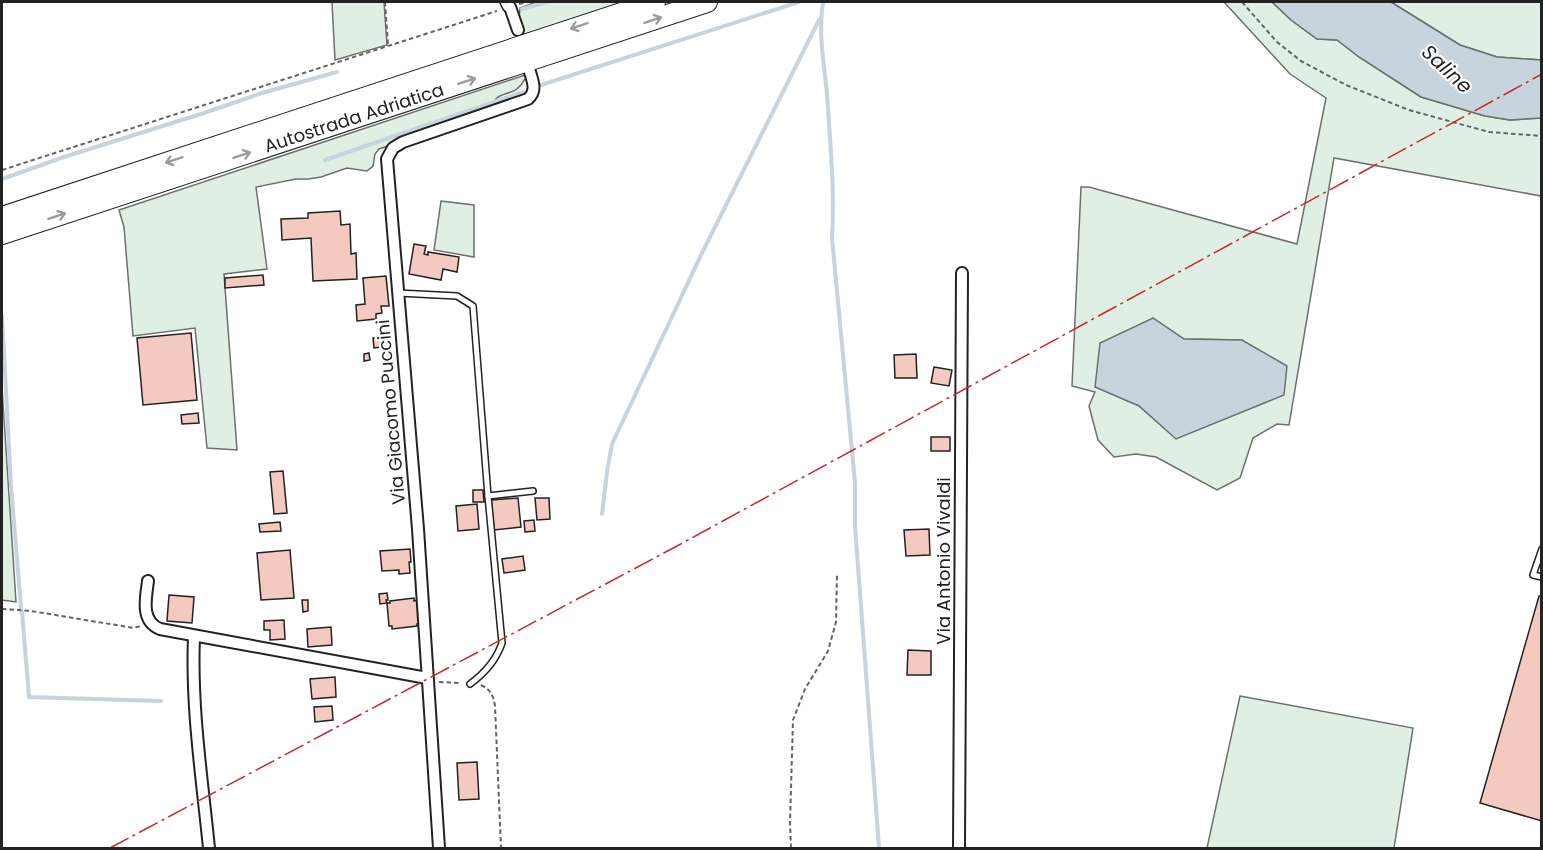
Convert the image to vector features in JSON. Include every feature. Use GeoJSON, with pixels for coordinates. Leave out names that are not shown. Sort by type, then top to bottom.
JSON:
{"type":"FeatureCollection","features":[{"type":"Feature","properties":{"kind":"highway","name":"Autostrada Adriatica"},"geometry":{"type":"LineString","coordinates":[[2,217],[655,2]]}},
{"type":"Feature","properties":{"kind":"highway","name":"Autostrada Adriatica"},"geometry":{"type":"LineString","coordinates":[[2,234],[707,2]]}},
{"type":"Feature","properties":{"kind":"street"},"geometry":{"type":"LineString","coordinates":[[507,6],[518,30]]}},
{"type":"Feature","properties":{"kind":"street","name":"Via Giacomo Puccini"},"geometry":{"type":"LineString","coordinates":[[439,849],[418,529],[387,163],[389,153],[403,142],[528,99],[534,88],[530,72]]}},
{"type":"Feature","properties":{"kind":"street","name":"Via Antonio Vivaldi"},"geometry":{"type":"LineString","coordinates":[[959,849],[962,273]]}},
{"type":"Feature","properties":{"kind":"street"},"geometry":{"type":"LineString","coordinates":[[148,581],[146,610],[152,626],[160,629],[427,680]]}},
{"type":"Feature","properties":{"kind":"street"},"geometry":{"type":"LineString","coordinates":[[194,637],[194,699],[209,849]]}},
{"type":"Feature","properties":{"kind":"lane"},"geometry":{"type":"LineString","coordinates":[[398,293],[457,296],[473,306],[502,643],[497,656],[484,674],[470,684]]}},
{"type":"Feature","properties":{"kind":"lane"},"geometry":{"type":"LineString","coordinates":[[488,496],[533,491]]}},
{"type":"Feature","properties":{"kind":"lane"},"geometry":{"type":"LineString","coordinates":[[1542,549],[1533,575],[1542,577]]}},
{"type":"Feature","properties":{"kind":"path"},"geometry":{"type":"LineString","coordinates":[[385,2],[388,45]]}},
{"type":"Feature","properties":{"kind":"path"},"geometry":{"type":"LineString","coordinates":[[2,170],[507,6],[528,2]]}},
{"type":"Feature","properties":{"kind":"path"},"geometry":{"type":"LineString","coordinates":[[1242,2],[1277,42],[1301,61],[1346,85],[1409,110],[1489,132],[1542,136]]}},
{"type":"Feature","properties":{"kind":"path"},"geometry":{"type":"LineString","coordinates":[[791,849],[793,720],[805,689],[828,651],[836,622],[837,573]]}},
{"type":"Feature","properties":{"kind":"path"},"geometry":{"type":"LineString","coordinates":[[2,609],[31,611],[134,628],[150,623]]}},
{"type":"Feature","properties":{"kind":"path"},"geometry":{"type":"LineString","coordinates":[[427,680],[481,685],[492,693],[495,706],[501,849]]}},
{"type":"Feature","properties":{"kind":"green space"},"geometry":{"type":"Polygon","coordinates":[[[332,2],[384,2],[387,45],[335,60],[332,2]]]}},
{"type":"Feature","properties":{"kind":"green space"},"geometry":{"type":"Polygon","coordinates":[[[536,2],[625,2],[523,35],[519,20],[520,8],[536,2]]]}},
{"type":"Feature","properties":{"kind":"green space"},"geometry":{"type":"Polygon","coordinates":[[[1224,2],[1272,2],[1291,20],[1317,39],[1337,40],[1421,97],[1485,116],[1510,120],[1541,118],[1541,196],[1334,158],[1289,425],[1277,424],[1253,438],[1240,478],[1217,490],[1156,457],[1136,454],[1114,457],[1098,440],[1089,406],[1095,392],[1072,386],[1081,187],[1089,187],[1297,244],[1326,98],[1290,74],[1224,2]],[[1153,318],[1139,406],[1176,438],[1242,340],[1184,339],[1153,318]]]}},
{"type":"Feature","properties":{"kind":"green space"},"geometry":{"type":"Polygon","coordinates":[[[1391,2],[1541,2],[1541,60],[1497,57],[1460,45],[1391,2]]]}},
{"type":"Feature","properties":{"kind":"green space"},"geometry":{"type":"Polygon","coordinates":[[[528,74],[514,91],[496,99],[491,111],[379,149],[375,154],[373,166],[367,171],[347,168],[321,177],[296,179],[256,187],[267,269],[224,274],[237,450],[207,448],[195,328],[133,336],[124,227],[119,210],[528,74]]]}},
{"type":"Feature","properties":{"kind":"green space"},"geometry":{"type":"Polygon","coordinates":[[[441,201],[474,205],[474,257],[434,250],[441,201]]]}},
{"type":"Feature","properties":{"kind":"green space"},"geometry":{"type":"Polygon","coordinates":[[[2,388],[16,602],[2,600],[2,388]]]}},
{"type":"Feature","properties":{"kind":"green space"},"geometry":{"type":"Polygon","coordinates":[[[1240,696],[1413,728],[1394,848],[1207,848],[1240,696]]]}},
{"type":"Feature","properties":{"kind":"water","name":"Saline"},"geometry":{"type":"Polygon","coordinates":[[[1272,2],[1391,2],[1460,45],[1497,57],[1541,60],[1541,118],[1510,120],[1485,116],[1421,97],[1337,40],[1317,39],[1291,20],[1272,2]]]}},
{"type":"Feature","properties":{"kind":"water"},"geometry":{"type":"Polygon","coordinates":[[[1153,318],[1184,339],[1242,340],[1287,366],[1284,395],[1176,439],[1139,406],[1095,387],[1100,343],[1153,318]]]}},
{"type":"Feature","properties":{"kind":"building"},"geometry":{"type":"Polygon","coordinates":[[[340,211],[341,225],[350,224],[351,254],[356,253],[357,279],[313,281],[311,238],[282,240],[281,219],[308,218],[308,213],[340,211]]]}},
{"type":"Feature","properties":{"kind":"building"},"geometry":{"type":"Polygon","coordinates":[[[414,244],[426,246],[424,254],[428,255],[428,252],[459,257],[457,272],[443,269],[441,280],[409,274],[414,244]]]}},
{"type":"Feature","properties":{"kind":"building"},"geometry":{"type":"Polygon","coordinates":[[[263,275],[264,285],[225,288],[225,278],[263,275]]]}},
{"type":"Feature","properties":{"kind":"building"},"geometry":{"type":"Polygon","coordinates":[[[386,276],[389,306],[381,306],[382,313],[376,314],[376,319],[357,321],[356,305],[365,304],[363,278],[386,276]]]}},
{"type":"Feature","properties":{"kind":"building"},"geometry":{"type":"Polygon","coordinates":[[[191,333],[197,400],[143,405],[137,338],[191,333]]]}},
{"type":"Feature","properties":{"kind":"building"},"geometry":{"type":"Polygon","coordinates":[[[373,338],[380,338],[381,347],[374,348],[373,338]]]}},
{"type":"Feature","properties":{"kind":"building"},"geometry":{"type":"Polygon","coordinates":[[[369,353],[370,360],[364,361],[364,354],[369,353]]]}},
{"type":"Feature","properties":{"kind":"building"},"geometry":{"type":"Polygon","coordinates":[[[916,354],[917,378],[895,378],[894,355],[916,354]]]}},
{"type":"Feature","properties":{"kind":"building"},"geometry":{"type":"Polygon","coordinates":[[[934,367],[952,370],[949,386],[931,383],[934,367]]]}},
{"type":"Feature","properties":{"kind":"building"},"geometry":{"type":"Polygon","coordinates":[[[198,413],[199,423],[182,424],[181,415],[198,413]]]}},
{"type":"Feature","properties":{"kind":"building"},"geometry":{"type":"Polygon","coordinates":[[[931,437],[950,437],[950,451],[931,451],[931,437]]]}},
{"type":"Feature","properties":{"kind":"building"},"geometry":{"type":"Polygon","coordinates":[[[283,471],[287,513],[274,514],[270,472],[283,471]]]}},
{"type":"Feature","properties":{"kind":"building"},"geometry":{"type":"Polygon","coordinates":[[[473,490],[483,490],[484,502],[473,502],[473,490]]]}},
{"type":"Feature","properties":{"kind":"building"},"geometry":{"type":"Polygon","coordinates":[[[518,498],[521,527],[494,530],[491,500],[518,498]]]}},
{"type":"Feature","properties":{"kind":"building"},"geometry":{"type":"Polygon","coordinates":[[[535,498],[549,498],[550,519],[537,520],[535,498]]]}},
{"type":"Feature","properties":{"kind":"building"},"geometry":{"type":"Polygon","coordinates":[[[477,504],[479,529],[458,531],[456,506],[477,504]]]}},
{"type":"Feature","properties":{"kind":"building"},"geometry":{"type":"Polygon","coordinates":[[[534,520],[535,531],[525,532],[524,521],[534,520]]]}},
{"type":"Feature","properties":{"kind":"building"},"geometry":{"type":"Polygon","coordinates":[[[280,522],[281,531],[260,532],[259,524],[280,522]]]}},
{"type":"Feature","properties":{"kind":"building"},"geometry":{"type":"Polygon","coordinates":[[[929,529],[930,555],[906,556],[904,530],[929,529]]]}},
{"type":"Feature","properties":{"kind":"building"},"geometry":{"type":"Polygon","coordinates":[[[410,549],[410,573],[399,574],[399,570],[382,571],[380,551],[410,549]]]}},
{"type":"Feature","properties":{"kind":"building"},"geometry":{"type":"Polygon","coordinates":[[[290,550],[294,598],[261,600],[257,553],[290,550]]]}},
{"type":"Feature","properties":{"kind":"building"},"geometry":{"type":"Polygon","coordinates":[[[523,556],[525,570],[504,573],[502,559],[523,556]]]}},
{"type":"Feature","properties":{"kind":"building"},"geometry":{"type":"Polygon","coordinates":[[[387,593],[387,603],[380,604],[379,594],[387,593]]]}},
{"type":"Feature","properties":{"kind":"building"},"geometry":{"type":"Polygon","coordinates":[[[169,595],[194,597],[192,623],[167,621],[169,595]]]}},
{"type":"Feature","properties":{"kind":"building"},"geometry":{"type":"Polygon","coordinates":[[[1539,596],[1542,596],[1542,821],[1480,803],[1539,596]]]}},
{"type":"Feature","properties":{"kind":"building"},"geometry":{"type":"Polygon","coordinates":[[[414,598],[414,601],[417,600],[419,624],[392,629],[392,626],[389,626],[387,603],[414,598]]]}},
{"type":"Feature","properties":{"kind":"building"},"geometry":{"type":"Polygon","coordinates":[[[302,600],[308,600],[308,611],[303,612],[302,600]]]}},
{"type":"Feature","properties":{"kind":"building"},"geometry":{"type":"Polygon","coordinates":[[[284,620],[285,639],[270,640],[270,630],[264,630],[264,621],[284,620]]]}},
{"type":"Feature","properties":{"kind":"building"},"geometry":{"type":"Polygon","coordinates":[[[331,627],[332,645],[308,647],[307,629],[331,627]]]}},
{"type":"Feature","properties":{"kind":"building"},"geometry":{"type":"Polygon","coordinates":[[[908,650],[931,651],[931,675],[907,675],[908,650]]]}},
{"type":"Feature","properties":{"kind":"building"},"geometry":{"type":"Polygon","coordinates":[[[335,677],[336,697],[312,699],[310,679],[335,677]]]}},
{"type":"Feature","properties":{"kind":"building"},"geometry":{"type":"Polygon","coordinates":[[[332,706],[333,720],[315,722],[314,707],[332,706]]]}},
{"type":"Feature","properties":{"kind":"building"},"geometry":{"type":"Polygon","coordinates":[[[477,762],[479,799],[459,800],[457,763],[477,762]]]}},
{"type":"Feature","properties":{"kind":"waterway"},"geometry":{"type":"LineString","coordinates":[[522,9],[547,2]]}},
{"type":"Feature","properties":{"kind":"waterway"},"geometry":{"type":"LineString","coordinates":[[541,85],[799,2]]}},
{"type":"Feature","properties":{"kind":"waterway"},"geometry":{"type":"LineString","coordinates":[[823,2],[821,36],[832,166],[832,238],[855,483],[855,526],[879,848]]}},
{"type":"Feature","properties":{"kind":"waterway"},"geometry":{"type":"LineString","coordinates":[[602,514],[612,444],[702,253],[819,20]]}},
{"type":"Feature","properties":{"kind":"waterway"},"geometry":{"type":"LineString","coordinates":[[2,179],[262,93],[337,72]]}},
{"type":"Feature","properties":{"kind":"waterway"},"geometry":{"type":"LineString","coordinates":[[325,160],[523,92]]}},
{"type":"Feature","properties":{"kind":"waterway"},"geometry":{"type":"LineString","coordinates":[[2,316],[11,486],[21,608]]}},
{"type":"Feature","properties":{"kind":"waterway"},"geometry":{"type":"LineString","coordinates":[[22,612],[29,697],[161,701]]}},
{"type":"Feature","properties":{"kind":"power"},"geometry":{"type":"LineString","coordinates":[[110,848],[677,546],[1542,74]]}}]}
